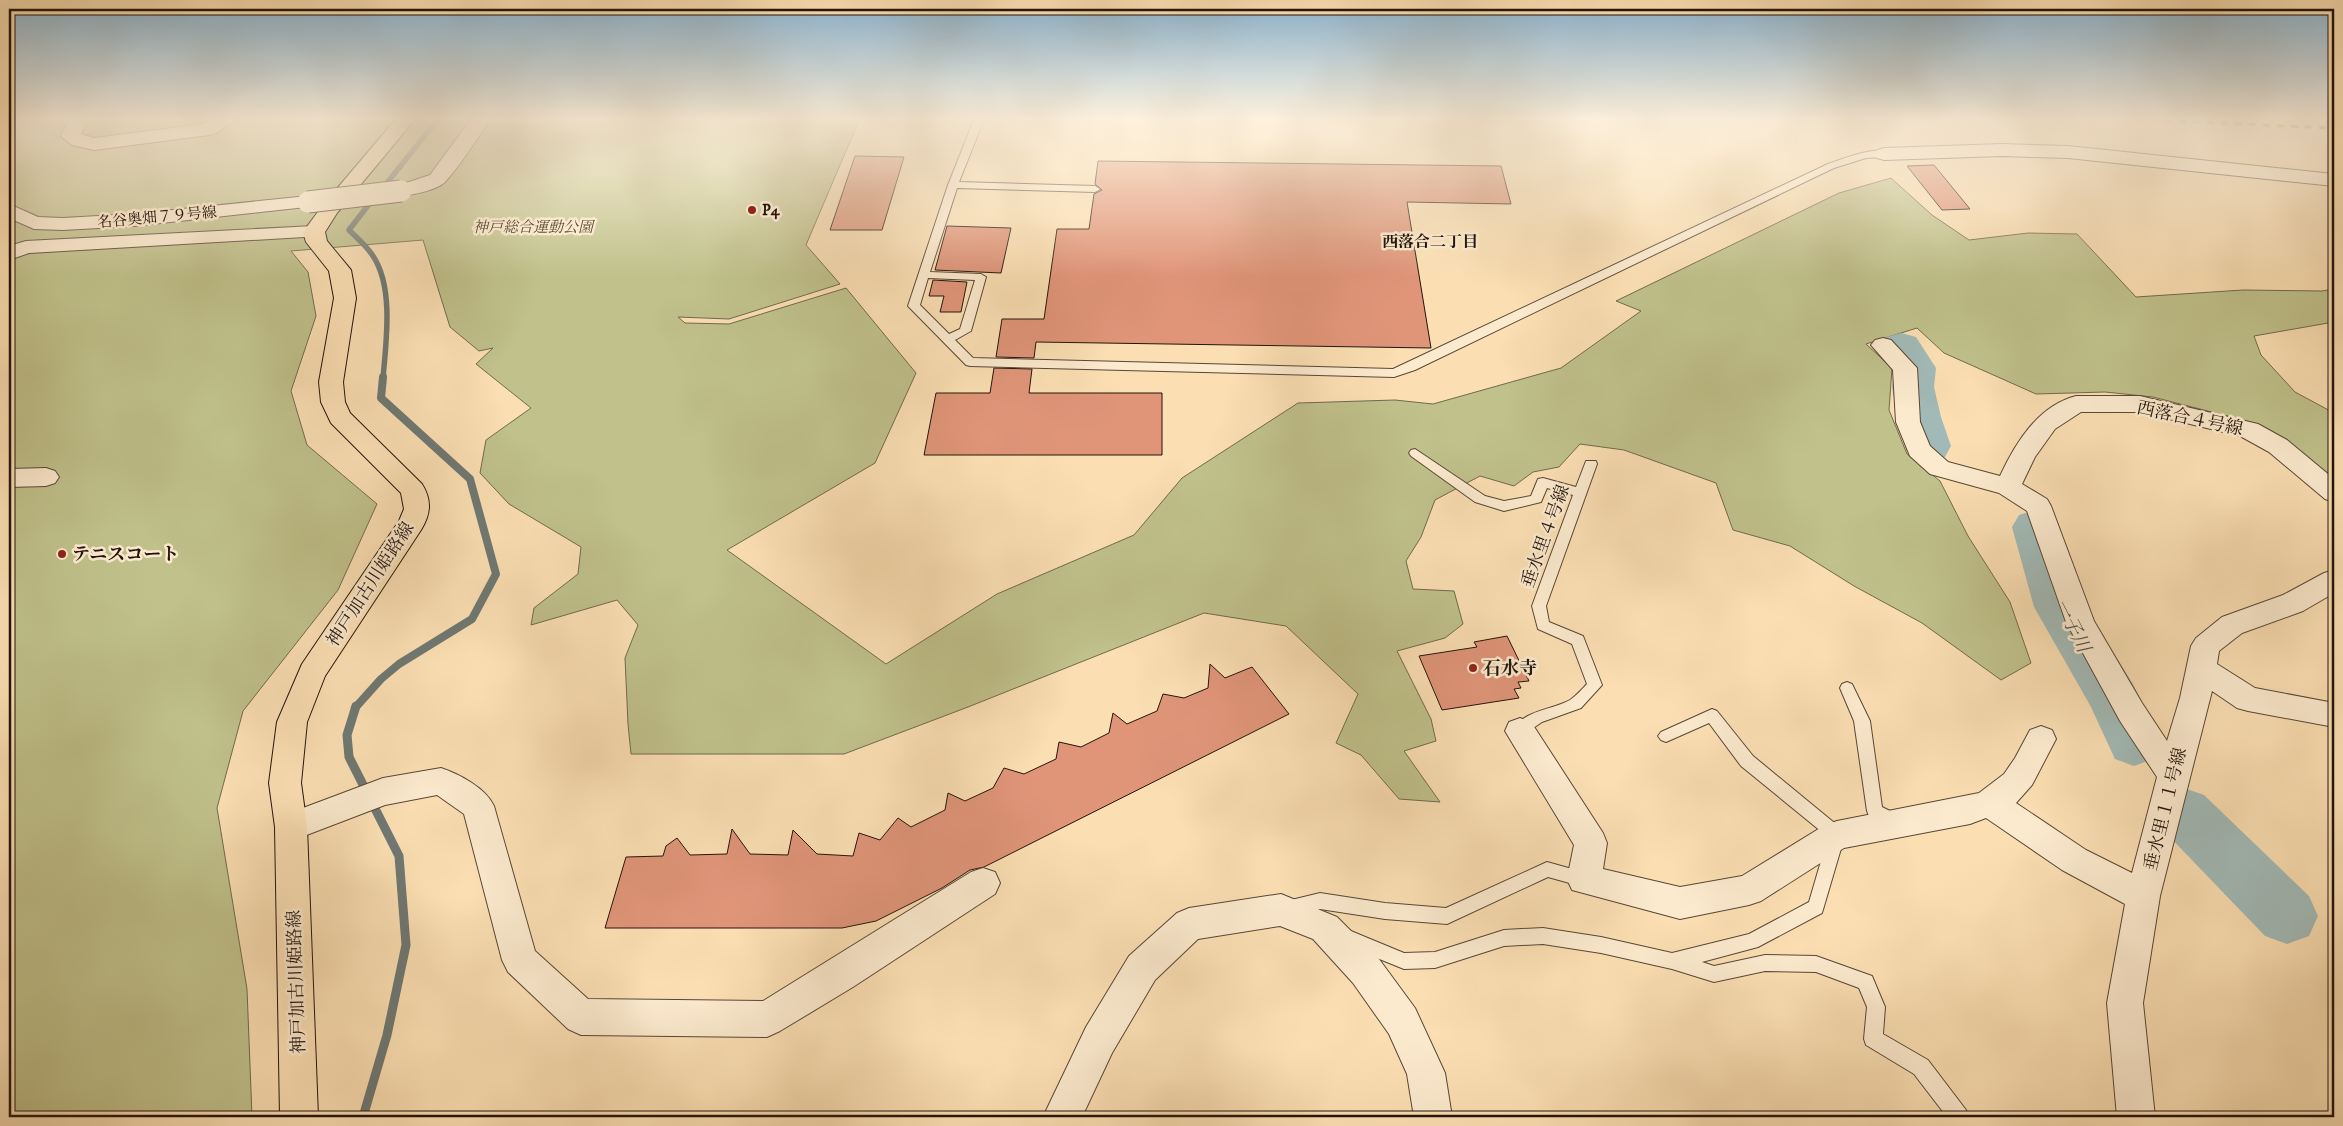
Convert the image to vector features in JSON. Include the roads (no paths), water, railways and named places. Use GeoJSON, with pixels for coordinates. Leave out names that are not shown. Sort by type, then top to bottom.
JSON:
{"type":"FeatureCollection","features":[{"type":"Feature","properties":{"kind":"main road"},"geometry":{"type":"LineString","coordinates":[[314,232],[363,171]]}},
{"type":"Feature","properties":{"kind":"main road","name":"神戸加古川姫路線"},"geometry":{"type":"LineString","coordinates":[[299,1117],[303,821],[286,783],[292,722],[312,672],[412,523],[417,509],[413,490],[340,417],[333,402],[331,382],[345,298],[340,270],[317,242],[314,232]]}},
{"type":"Feature","properties":{"kind":"street","name":"名谷奥畑７９号線"},"geometry":{"type":"LineString","coordinates":[[9,210],[34,223],[134,220],[401,192],[421,186],[437,178],[443,171]]}},
{"type":"Feature","properties":{"kind":"street"},"geometry":{"type":"LineString","coordinates":[[2244,171],[2334,180]]}},
{"type":"Feature","properties":{"kind":"street"},"geometry":{"type":"LineString","coordinates":[[40,247],[50,224]]}},
{"type":"Feature","properties":{"kind":"street"},"geometry":{"type":"LineString","coordinates":[[9,254],[26,247],[314,232]]}},
{"type":"Feature","properties":{"kind":"street"},"geometry":{"type":"LineString","coordinates":[[1883,345],[1905,368],[1908,422],[1919,450],[1939,468],[2008,487],[2038,506],[2080,622],[2131,712],[2172,775]]}},
{"type":"Feature","properties":{"kind":"street","name":"西落合４号線"},"geometry":{"type":"LineString","coordinates":[[2008,487],[2023,455],[2046,423],[2076,404],[2140,404],[2250,430],[2278,446],[2334,493]]}},
{"type":"Feature","properties":{"kind":"street"},"geometry":{"type":"LineString","coordinates":[[9,478],[46,477]]}},
{"type":"Feature","properties":{"kind":"street","name":"垂水里１１号線"},"geometry":{"type":"LineString","coordinates":[[2136,1117],[2125,1003],[2143,896],[2172,775],[2195,698],[2206,646],[2232,625],[2293,602],[2334,580]]}},
{"type":"Feature","properties":{"kind":"street"},"geometry":{"type":"LineString","coordinates":[[2201,669],[2248,699],[2334,715]]}},
{"type":"Feature","properties":{"kind":"street"},"geometry":{"type":"LineString","coordinates":[[1520,731],[1591,843],[1584,879],[1680,903],[1749,890],[1837,835],[1897,822],[1970,810],[1990,804],[2006,795],[2026,770],[2041,739]]}},
{"type":"Feature","properties":{"kind":"street"},"geometry":{"type":"LineString","coordinates":[[303,821],[383,792],[440,781],[478,806],[520,960],[581,1018],[767,1019],[840,975],[983,883]]}},
{"type":"Feature","properties":{"kind":"street"},"geometry":{"type":"LineString","coordinates":[[1990,804],[2074,860],[2143,896]]}},
{"type":"Feature","properties":{"kind":"street"},"geometry":{"type":"LineString","coordinates":[[1062,1117],[1099,1040],[1142,968],[1189,924],[1281,910],[1325,928],[1366,971],[1402,1022],[1426,1073],[1432,1117]]}},
{"type":"Feature","properties":{"kind":"lane"},"geometry":{"type":"LineString","coordinates":[[959,171],[914,306],[970,362],[1363,374],[1394,373],[1411,366],[1821,171]]}},
{"type":"Feature","properties":{"kind":"lane"},"geometry":{"type":"LineString","coordinates":[[953,185],[1095,189]]}},
{"type":"Feature","properties":{"kind":"lane"},"geometry":{"type":"LineString","coordinates":[[924,276],[981,277],[965,332],[948,340]]}},
{"type":"Feature","properties":{"kind":"lane"},"geometry":{"type":"LineString","coordinates":[[1415,453],[1480,498],[1504,506],[1536,499],[1542,482],[1581,493]]}},
{"type":"Feature","properties":{"kind":"lane","name":"垂水里４号線"},"geometry":{"type":"LineString","coordinates":[[1520,731],[1537,718],[1576,704],[1595,686],[1578,640],[1544,626],[1539,606],[1592,464]]}},
{"type":"Feature","properties":{"kind":"lane"},"geometry":{"type":"LineString","coordinates":[[1846,688],[1862,721],[1875,811],[1897,822]]}},
{"type":"Feature","properties":{"kind":"lane"},"geometry":{"type":"LineString","coordinates":[[1666,736],[1712,715],[1747,761],[1837,835],[1816,907],[1752,941],[1672,961]]}},
{"type":"Feature","properties":{"kind":"lane"},"geometry":{"type":"LineString","coordinates":[[1281,910],[1320,901],[1386,911],[1447,916],[1546,869],[1584,879]]}},
{"type":"Feature","properties":{"kind":"lane"},"geometry":{"type":"LineString","coordinates":[[1325,928],[1404,961],[1435,960],[1504,938],[1543,936],[1601,945],[1672,961],[1714,974],[1765,963],[1816,964],[1866,982],[1876,1007],[1873,1039],[1920,1067],[1960,1117]]}},
{"type":"Feature","properties":{"kind":"waterway"},"geometry":{"type":"LineString","coordinates":[[382,189],[397,171]]}},
{"type":"Feature","properties":{"kind":"waterway"},"geometry":{"type":"LineString","coordinates":[[373,199],[349,230],[365,245],[373,256],[380,269],[384,283],[387,316],[383,378]]}},
{"type":"Feature","properties":{"kind":"waterway","name":"一子川"},"geometry":{"type":"LineString","coordinates":[[1901,346],[1915,368],[1913,387],[1919,417],[1929,446]]}},
{"type":"Feature","properties":{"kind":"waterway"},"geometry":{"type":"LineString","coordinates":[[356,707],[381,679],[399,664],[472,619],[496,574],[470,479],[381,398],[383,377]]}},
{"type":"Feature","properties":{"kind":"waterway","name":"一子川"},"geometry":{"type":"LineString","coordinates":[[2036,527],[2059,607],[2114,699],[2134,743]]}},
{"type":"Feature","properties":{"kind":"waterway"},"geometry":{"type":"LineString","coordinates":[[356,707],[347,735],[349,757],[399,856],[406,945],[387,1035],[363,1117]]}},
{"type":"Feature","properties":{"kind":"waterway","name":"一子川"},"geometry":{"type":"LineString","coordinates":[[2184,813],[2287,916]]}},
{"type":"Feature","properties":{"kind":"place","name":"P4"},"geometry":{"type":"Point","coordinates":[752,210]}},
{"type":"Feature","properties":{"kind":"place","name":"テニスコート"},"geometry":{"type":"Point","coordinates":[62,554]}},
{"type":"Feature","properties":{"kind":"place","name":"石水寺"},"geometry":{"type":"Point","coordinates":[1473,668]}},
{"type":"Feature","properties":{"kind":"district","name":"西落合二丁目"},"geometry":{"type":"Point","coordinates":[1430,241]}},
{"type":"Feature","properties":{"kind":"park label","name":"神戸総合運動公園"},"geometry":{"type":"Point","coordinates":[533,227]}}]}
